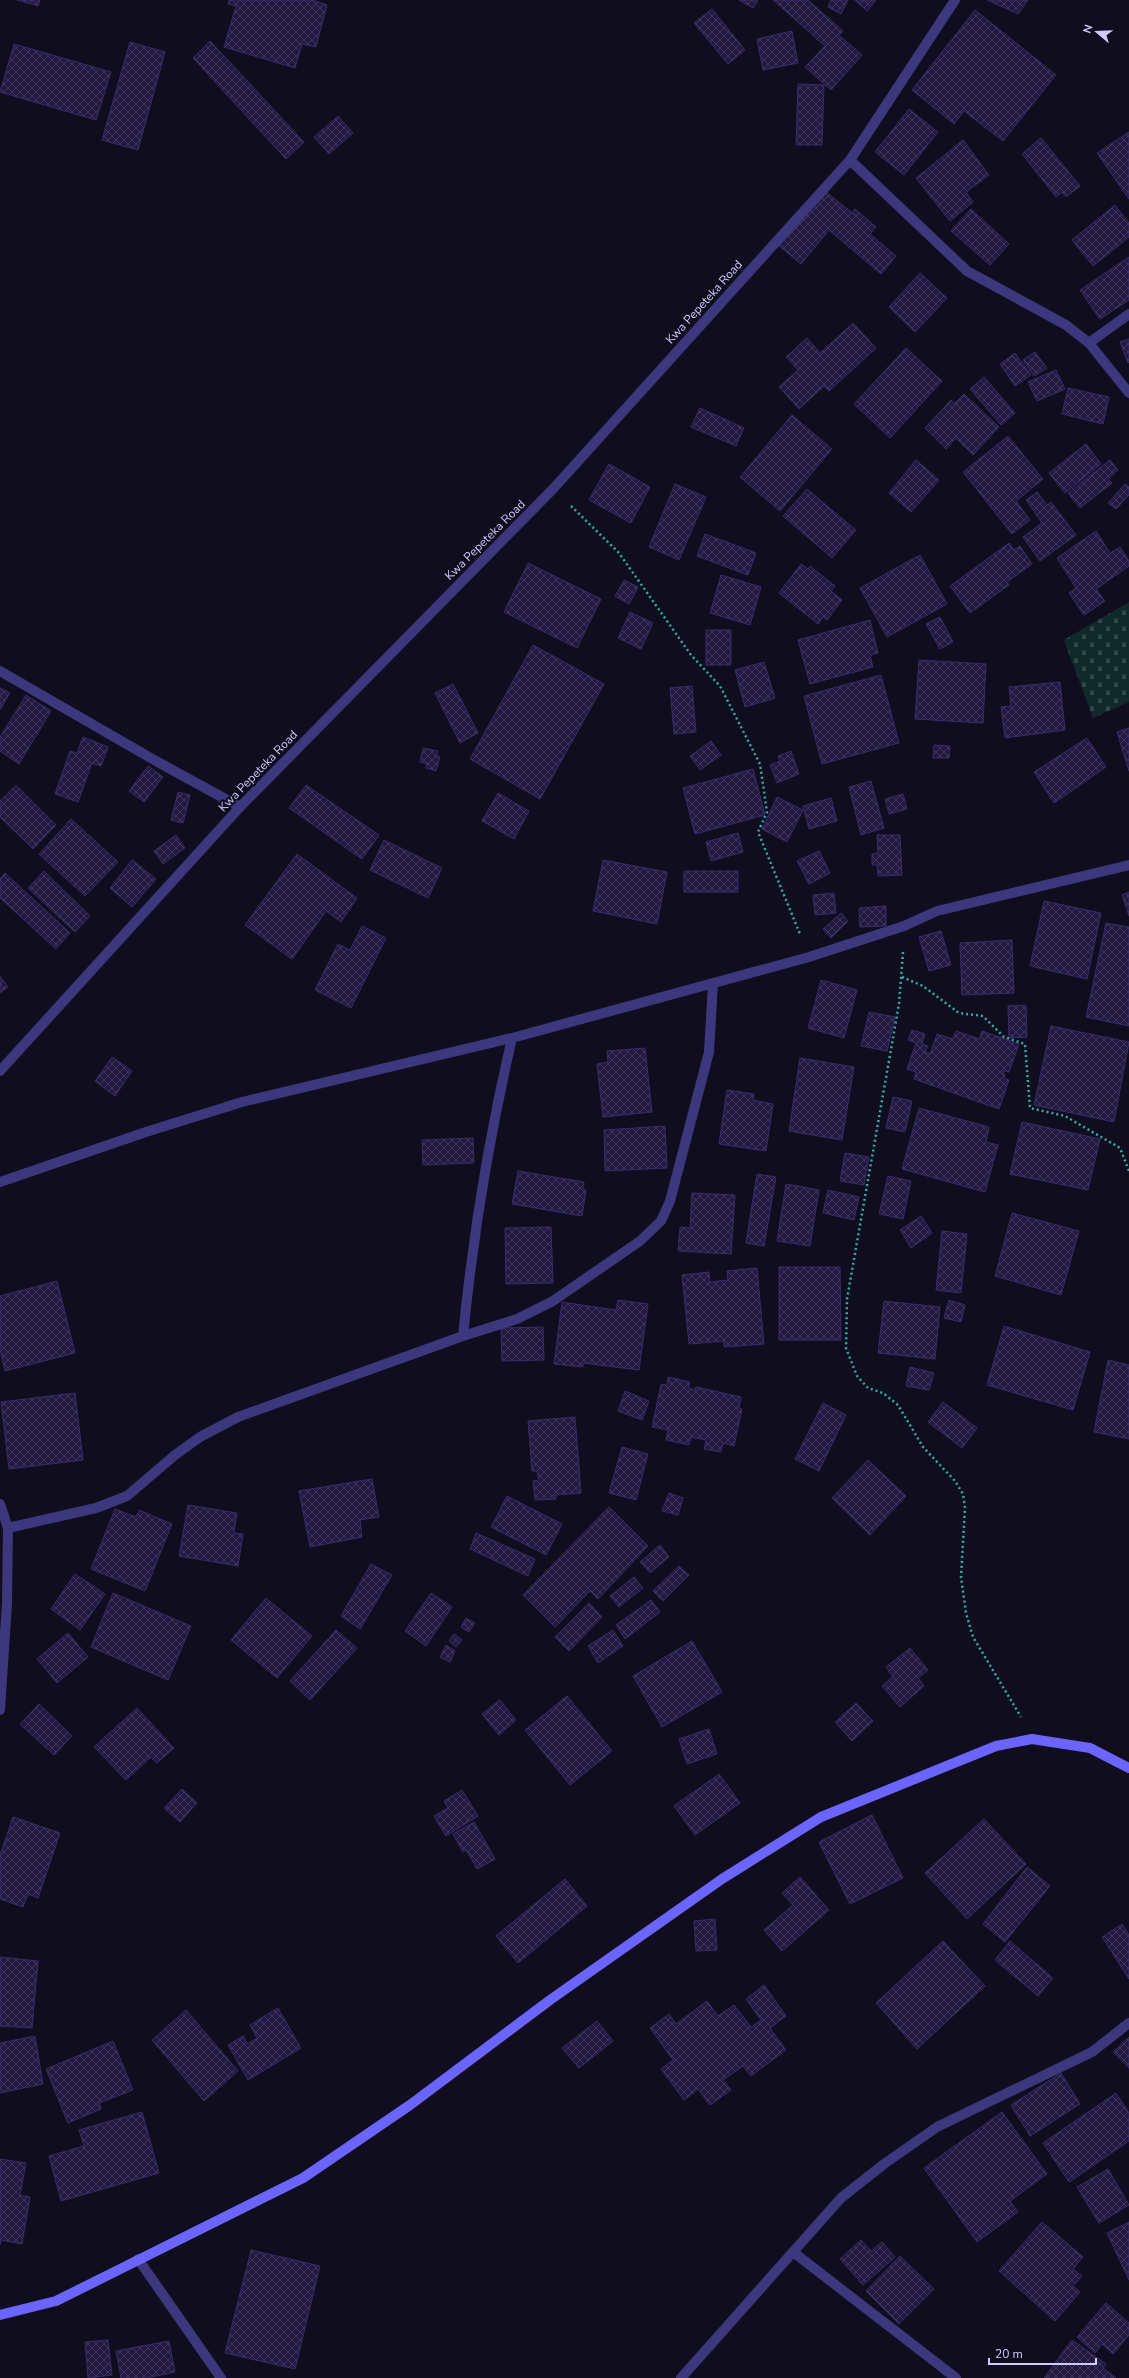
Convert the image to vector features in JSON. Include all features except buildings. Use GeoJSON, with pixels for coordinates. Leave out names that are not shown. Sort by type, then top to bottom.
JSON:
{"type":"FeatureCollection","features":[{"type":"Feature","properties":{"kind":"street","name":"Kwa Pepeteka Road"},"geometry":{"type":"LineString","coordinates":[[0,1071],[240,806],[553,489],[850,160],[955,0]]}},
{"type":"Feature","properties":{"kind":"street"},"geometry":{"type":"LineString","coordinates":[[850,160],[967,271],[1066,325],[1089,343],[1129,393]]}},
{"type":"Feature","properties":{"kind":"street"},"geometry":{"type":"LineString","coordinates":[[1089,343],[1129,314]]}},
{"type":"Feature","properties":{"kind":"street"},"geometry":{"type":"LineString","coordinates":[[0,671],[156,761],[240,806]]}},
{"type":"Feature","properties":{"kind":"street"},"geometry":{"type":"LineString","coordinates":[[0,1182],[146,1132],[242,1102],[512,1038],[809,957],[904,926],[937,911],[1129,865]]}},
{"type":"Feature","properties":{"kind":"street"},"geometry":{"type":"LineString","coordinates":[[8,1528],[96,1508],[127,1496],[174,1455],[200,1437],[238,1417],[463,1336],[517,1319],[552,1301],[640,1241],[661,1221],[670,1201],[709,1052],[713,983]]}},
{"type":"Feature","properties":{"kind":"street"},"geometry":{"type":"LineString","coordinates":[[463,1336],[481,1185],[490,1133],[512,1038]]}},
{"type":"Feature","properties":{"kind":"street"},"geometry":{"type":"LineString","coordinates":[[0,1504],[8,1528],[7,1603],[0,1710]]}},
{"type":"Feature","properties":{"kind":"street"},"geometry":{"type":"LineString","coordinates":[[0,2315],[56,2301],[303,2178],[410,2104],[550,2000],[722,1879],[821,1817],[996,1746],[1032,1739],[1090,1748],[1129,1768]]}},
{"type":"Feature","properties":{"kind":"street"},"geometry":{"type":"LineString","coordinates":[[681,2378],[841,2198],[884,2164],[937,2127],[1092,2052],[1129,2023]]}},
{"type":"Feature","properties":{"kind":"street"},"geometry":{"type":"LineString","coordinates":[[793,2252],[956,2378]]}},
{"type":"Feature","properties":{"kind":"street"},"geometry":{"type":"LineString","coordinates":[[138,2259],[220,2378]]}},
{"type":"Feature","properties":{"kind":"path"},"geometry":{"type":"LineString","coordinates":[[553,489],[619,553],[691,655],[720,686],[760,764],[767,812],[758,832],[809,957]]}},
{"type":"Feature","properties":{"kind":"path"},"geometry":{"type":"LineString","coordinates":[[904,926],[902,976],[872,1166],[847,1299],[846,1348],[857,1376],[868,1388],[883,1393],[898,1405],[923,1447],[955,1481],[963,1494],[965,1508],[961,1577],[966,1613],[973,1637],[1013,1702],[1032,1739]]}},
{"type":"Feature","properties":{"kind":"path"},"geometry":{"type":"LineString","coordinates":[[902,976],[923,986],[959,1013],[983,1016],[1004,1037],[1026,1044],[1030,1108],[1065,1116],[1120,1148],[1129,1171]]}},
{"type":"Feature","properties":{"kind":"green space"},"geometry":{"type":"Polygon","coordinates":[[[1129,602],[1129,702],[1093,718],[1064,640],[1129,602]]]}}]}
